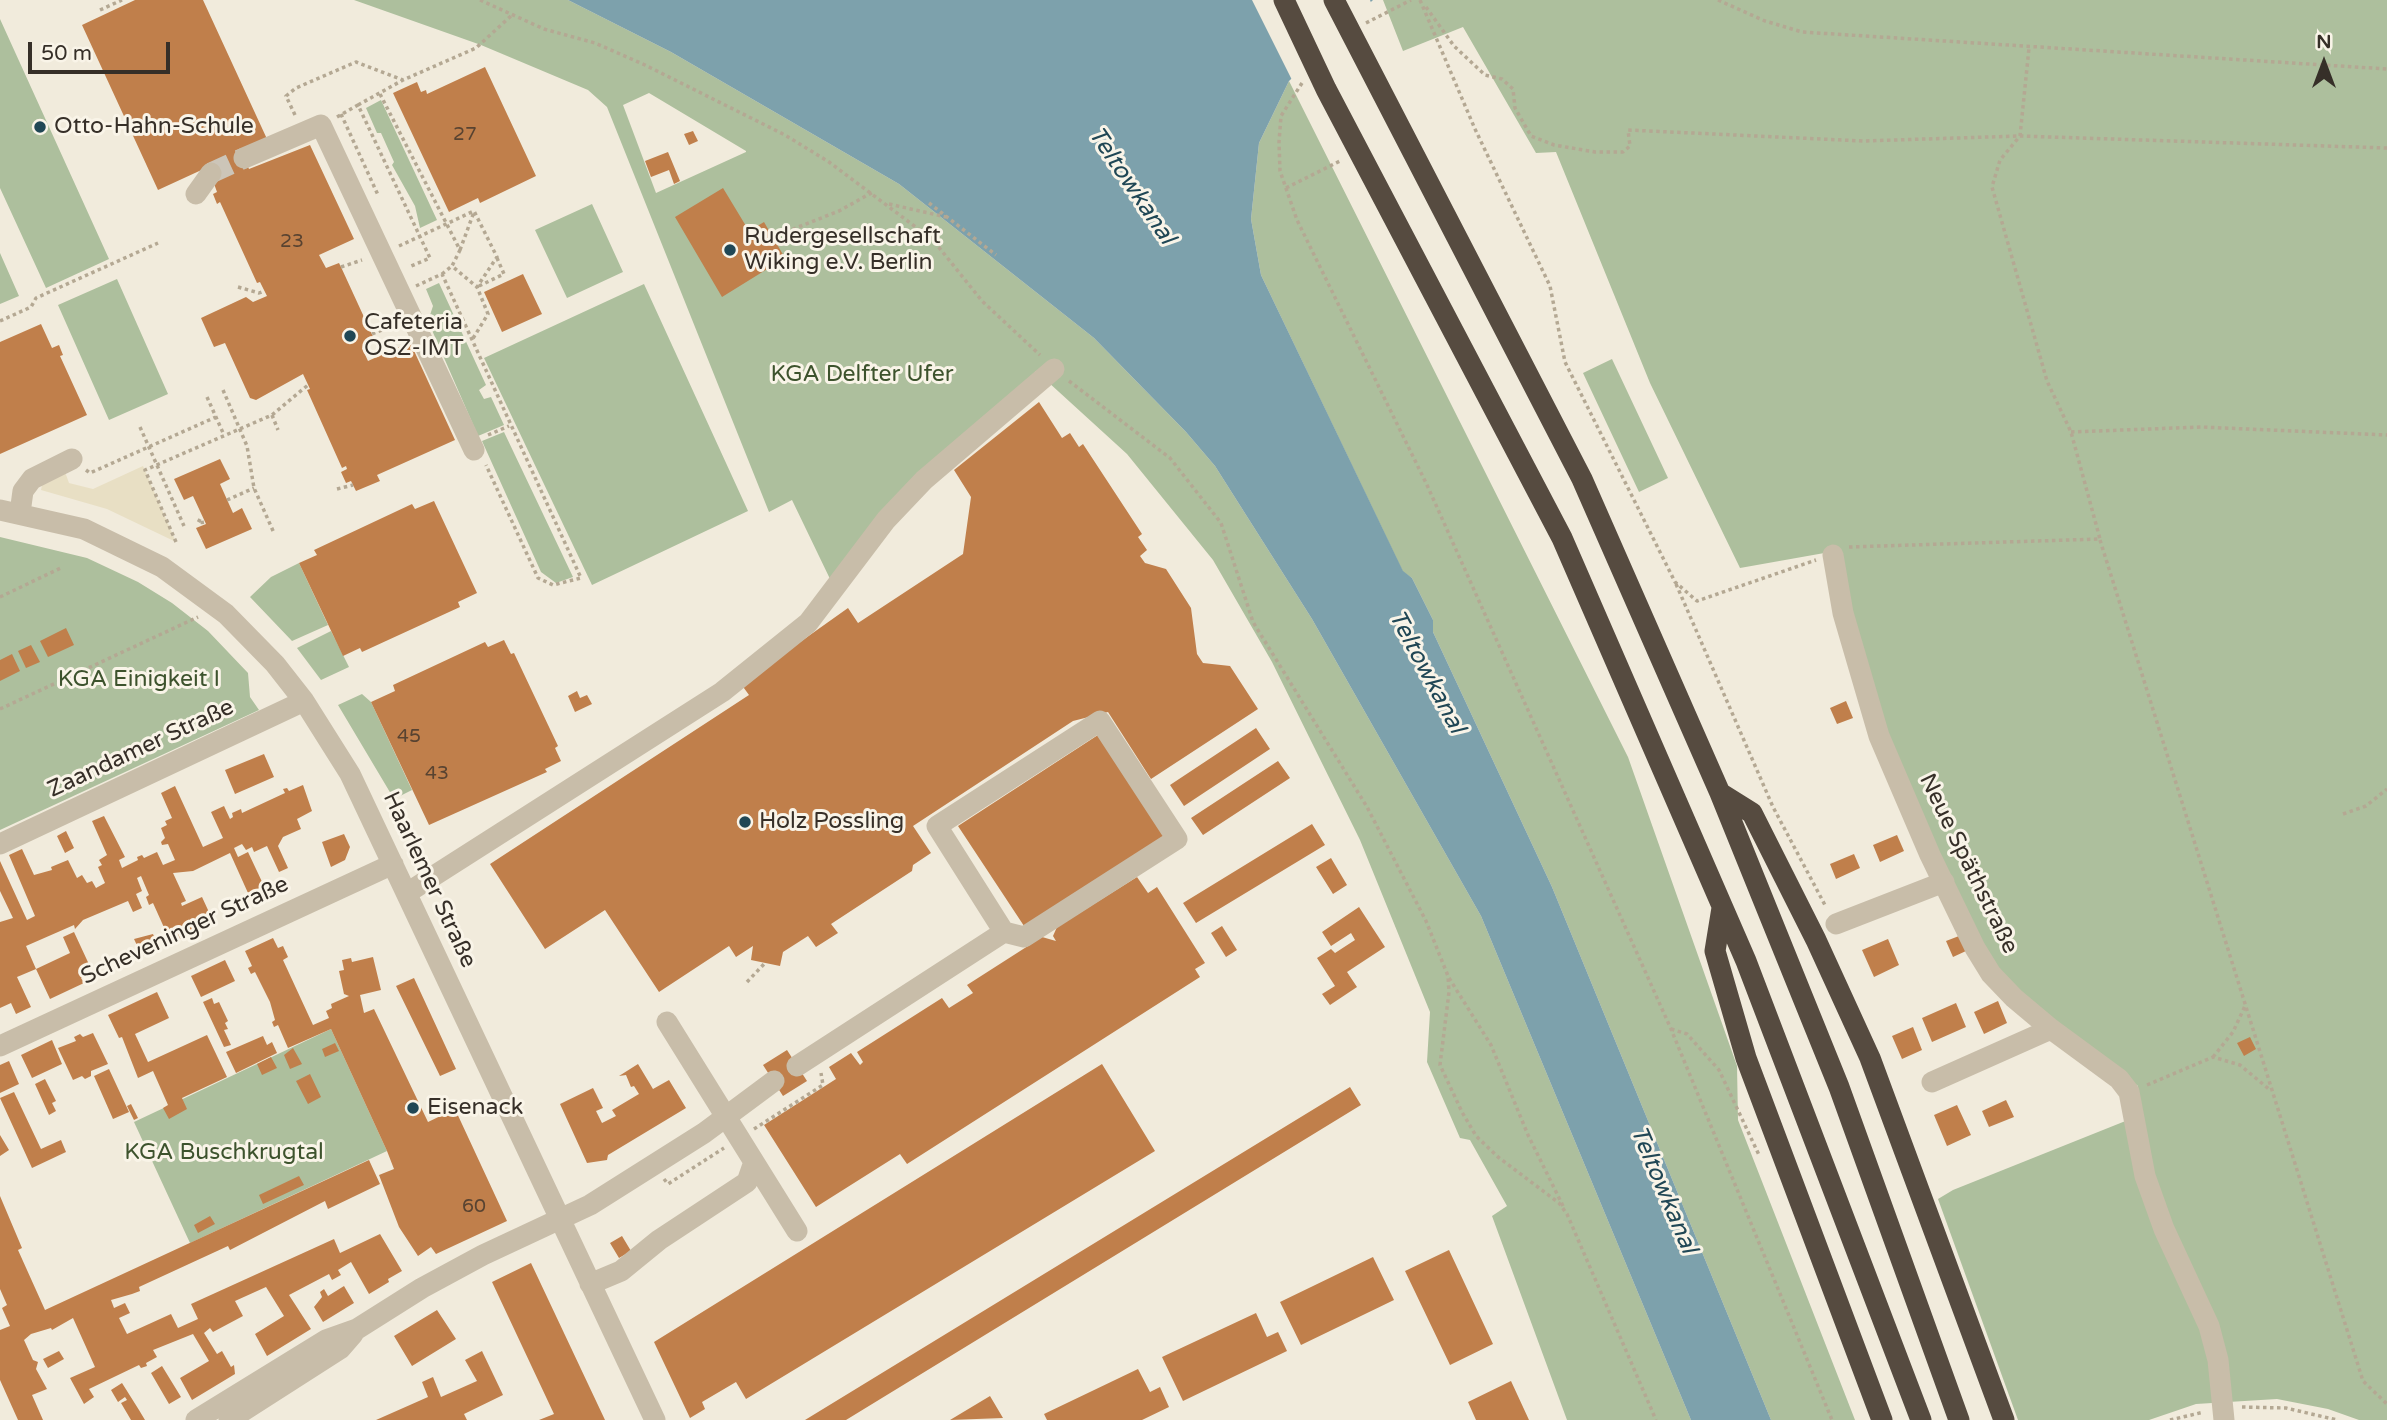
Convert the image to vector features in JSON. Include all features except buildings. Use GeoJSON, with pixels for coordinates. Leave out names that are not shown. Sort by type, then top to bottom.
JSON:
{"type":"FeatureCollection","features":[{"type":"Feature","properties":{"kind":"highway"},"geometry":{"type":"LineString","coordinates":[[1284,0],[1326,89],[1562,538],[1722,908],[1780,1051],[1921,1420]]}},
{"type":"Feature","properties":{"kind":"highway"},"geometry":{"type":"LineString","coordinates":[[1334,0],[1582,479],[1720,793],[1839,1087],[1959,1420]]}},
{"type":"Feature","properties":{"kind":"highway"},"geometry":{"type":"LineString","coordinates":[[1720,793],[1752,813],[1870,1058],[2004,1420]]}},
{"type":"Feature","properties":{"kind":"highway"},"geometry":{"type":"LineString","coordinates":[[1722,908],[1715,951],[1746,1058],[1882,1420]]}},
{"type":"Feature","properties":{"kind":"street"},"geometry":{"type":"LineString","coordinates":[[244,158],[312,129],[391,275],[474,450]]}},
{"type":"Feature","properties":{"kind":"street"},"geometry":{"type":"LineString","coordinates":[[196,194],[211,173]]}},
{"type":"Feature","properties":{"kind":"street"},"geometry":{"type":"LineString","coordinates":[[407,893],[722,692],[808,623],[886,520],[924,480],[1054,369]]}},
{"type":"Feature","properties":{"kind":"street"},"geometry":{"type":"LineString","coordinates":[[10,512],[32,479],[78,463]]}},
{"type":"Feature","properties":{"kind":"street","name":"Haarlemer Straße"},"geometry":{"type":"LineString","coordinates":[[10,512],[96,534],[184,580],[244,632],[304,701],[350,774],[656,1420]]}},
{"type":"Feature","properties":{"kind":"street","name":"Neue Späthstraße"},"geometry":{"type":"LineString","coordinates":[[1833,555],[1849,639],[1880,736],[1944,882],[1991,974],[2051,1030],[2096,1060],[2119,1079],[2129,1092]]}},
{"type":"Feature","properties":{"kind":"street","name":"Zaandamer Straße"},"geometry":{"type":"LineString","coordinates":[[0,844],[304,701]]}},
{"type":"Feature","properties":{"kind":"street"},"geometry":{"type":"LineString","coordinates":[[797,1066],[1004,932],[1024,937],[1177,839],[1100,721],[937,826],[1004,932]]}},
{"type":"Feature","properties":{"kind":"street","name":"Scheveninger Straße"},"geometry":{"type":"LineString","coordinates":[[0,1046],[393,864]]}},
{"type":"Feature","properties":{"kind":"street"},"geometry":{"type":"LineString","coordinates":[[1836,925],[1944,882]]}},
{"type":"Feature","properties":{"kind":"street"},"geometry":{"type":"LineString","coordinates":[[667,1022],[797,1231]]}},
{"type":"Feature","properties":{"kind":"street"},"geometry":{"type":"LineString","coordinates":[[1932,1082],[2051,1030]]}},
{"type":"Feature","properties":{"kind":"street"},"geometry":{"type":"LineString","coordinates":[[196,1420],[326,1340],[357,1329],[422,1288],[559,1220],[655,1165],[774,1081]]}},
{"type":"Feature","properties":{"kind":"street"},"geometry":{"type":"LineString","coordinates":[[2129,1092],[2133,1125],[2149,1186],[2164,1229],[2209,1326],[2218,1360],[2223,1414]]}},
{"type":"Feature","properties":{"kind":"street"},"geometry":{"type":"LineString","coordinates":[[590,1284],[621,1271],[659,1240],[747,1182],[754,1162]]}},
{"type":"Feature","properties":{"kind":"street"},"geometry":{"type":"LineString","coordinates":[[229,1420],[341,1349],[357,1329]]}},
{"type":"Feature","properties":{"kind":"path"},"geometry":{"type":"LineString","coordinates":[[100,10],[122,0]]}},
{"type":"Feature","properties":{"kind":"path"},"geometry":{"type":"LineString","coordinates":[[480,0],[544,29],[595,43],[645,65],[785,135],[873,192],[933,240],[982,301],[1054,369],[1170,458],[1221,523],[1253,622],[1367,807],[1426,921],[1448,976],[1491,1045],[1528,1135],[1567,1214],[1656,1420]]}},
{"type":"Feature","properties":{"kind":"path"},"geometry":{"type":"LineString","coordinates":[[1421,0],[1454,47],[1485,75],[1502,79],[1513,89],[1515,108],[1531,136],[1554,145],[1595,152],[1623,152],[1630,146],[1628,130],[1863,141],[2020,136],[2387,148]]}},
{"type":"Feature","properties":{"kind":"path"},"geometry":{"type":"LineString","coordinates":[[1421,0],[1475,130],[1550,286],[1565,362],[1675,582],[1773,807],[1836,925]]}},
{"type":"Feature","properties":{"kind":"path"},"geometry":{"type":"LineString","coordinates":[[1718,0],[1765,21],[1802,32],[2387,69]]}},
{"type":"Feature","properties":{"kind":"path"},"geometry":{"type":"LineString","coordinates":[[403,80],[356,62],[296,88],[286,96],[312,129],[403,80],[476,48],[512,14]]}},
{"type":"Feature","properties":{"kind":"path"},"geometry":{"type":"LineString","coordinates":[[2029,48],[2020,136],[2000,160],[1992,187],[2047,381],[2071,432],[2100,539],[2363,1381],[2387,1404]]}},
{"type":"Feature","properties":{"kind":"path"},"geometry":{"type":"LineString","coordinates":[[380,94],[460,250]]}},
{"type":"Feature","properties":{"kind":"path"},"geometry":{"type":"LineString","coordinates":[[358,105],[430,258],[391,275]]}},
{"type":"Feature","properties":{"kind":"path"},"geometry":{"type":"LineString","coordinates":[[341,114],[379,197]]}},
{"type":"Feature","properties":{"kind":"path"},"geometry":{"type":"LineString","coordinates":[[1340,161],[1286,188],[1297,220],[1427,485],[1671,1029],[1832,1420]]}},
{"type":"Feature","properties":{"kind":"path"},"geometry":{"type":"LineString","coordinates":[[773,237],[839,211],[873,192]]}},
{"type":"Feature","properties":{"kind":"path"},"geometry":{"type":"LineString","coordinates":[[929,203],[996,255]]}},
{"type":"Feature","properties":{"kind":"path"},"geometry":{"type":"LineString","coordinates":[[887,204],[948,218]]}},
{"type":"Feature","properties":{"kind":"path"},"geometry":{"type":"LineString","coordinates":[[421,236],[474,211]]}},
{"type":"Feature","properties":{"kind":"path"},"geometry":{"type":"LineString","coordinates":[[423,283],[442,275],[452,266],[474,211]]}},
{"type":"Feature","properties":{"kind":"path"},"geometry":{"type":"LineString","coordinates":[[474,211],[504,274],[477,287]]}},
{"type":"Feature","properties":{"kind":"path"},"geometry":{"type":"LineString","coordinates":[[395,233],[411,266]]}},
{"type":"Feature","properties":{"kind":"path"},"geometry":{"type":"LineString","coordinates":[[0,321],[32,307],[36,298],[158,243]]}},
{"type":"Feature","properties":{"kind":"path"},"geometry":{"type":"LineString","coordinates":[[477,287],[496,257]]}},
{"type":"Feature","properties":{"kind":"path"},"geometry":{"type":"LineString","coordinates":[[452,266],[477,287],[488,314],[472,341]]}},
{"type":"Feature","properties":{"kind":"path"},"geometry":{"type":"LineString","coordinates":[[442,275],[581,578],[553,585],[538,578],[492,476],[474,450]]}},
{"type":"Feature","properties":{"kind":"path"},"geometry":{"type":"LineString","coordinates":[[238,287],[259,293],[264,291]]}},
{"type":"Feature","properties":{"kind":"path"},"geometry":{"type":"LineString","coordinates":[[176,542],[145,470],[272,415],[308,385]]}},
{"type":"Feature","properties":{"kind":"path"},"geometry":{"type":"LineString","coordinates":[[223,390],[247,446],[254,488],[274,533]]}},
{"type":"Feature","properties":{"kind":"path"},"geometry":{"type":"LineString","coordinates":[[207,397],[224,435]]}},
{"type":"Feature","properties":{"kind":"path"},"geometry":{"type":"LineString","coordinates":[[272,415],[278,430]]}},
{"type":"Feature","properties":{"kind":"path"},"geometry":{"type":"LineString","coordinates":[[78,463],[90,474],[216,417]]}},
{"type":"Feature","properties":{"kind":"path"},"geometry":{"type":"LineString","coordinates":[[2071,432],[2201,426],[2387,435]]}},
{"type":"Feature","properties":{"kind":"path"},"geometry":{"type":"LineString","coordinates":[[140,427],[184,526]]}},
{"type":"Feature","properties":{"kind":"path"},"geometry":{"type":"LineString","coordinates":[[337,489],[353,485]]}},
{"type":"Feature","properties":{"kind":"path"},"geometry":{"type":"LineString","coordinates":[[227,500],[254,488]]}},
{"type":"Feature","properties":{"kind":"path"},"geometry":{"type":"LineString","coordinates":[[200,519],[198,523],[205,522]]}},
{"type":"Feature","properties":{"kind":"path"},"geometry":{"type":"LineString","coordinates":[[1675,582],[1697,601],[1833,555],[1851,546],[2100,539]]}},
{"type":"Feature","properties":{"kind":"path"},"geometry":{"type":"LineString","coordinates":[[0,597],[63,567]]}},
{"type":"Feature","properties":{"kind":"path"},"geometry":{"type":"LineString","coordinates":[[0,709],[200,616]]}},
{"type":"Feature","properties":{"kind":"path"},"geometry":{"type":"LineString","coordinates":[[2343,814],[2366,806],[2387,789]]}},
{"type":"Feature","properties":{"kind":"path"},"geometry":{"type":"LineString","coordinates":[[747,982],[765,963]]}},
{"type":"Feature","properties":{"kind":"path"},"geometry":{"type":"LineString","coordinates":[[1448,976],[1449,992],[1440,1065],[1467,1124],[1498,1157],[1559,1203],[1567,1214]]}},
{"type":"Feature","properties":{"kind":"path"},"geometry":{"type":"LineString","coordinates":[[2129,1092],[2213,1057],[2233,1032],[2246,1004]]}},
{"type":"Feature","properties":{"kind":"path"},"geometry":{"type":"LineString","coordinates":[[1671,1029],[1687,1034],[1719,1070],[1759,1156]]}},
{"type":"Feature","properties":{"kind":"path"},"geometry":{"type":"LineString","coordinates":[[668,1184],[823,1085],[817,1053]]}},
{"type":"Feature","properties":{"kind":"path"},"geometry":{"type":"LineString","coordinates":[[2213,1057],[2241,1065],[2272,1091]]}},
{"type":"Feature","properties":{"kind":"path"},"geometry":{"type":"LineString","coordinates":[[2170,1420],[2287,1408],[2337,1420]]}},
{"type":"Feature","properties":{"kind":"green space","name":"KGA Delfter Ufer"},"geometry":{"type":"Polygon","coordinates":[[[354,0],[568,0],[671,52],[899,184],[1094,338],[1186,432],[1215,466],[1312,619],[1481,916],[1691,1420],[1567,1420],[1492,1216],[1507,1206],[1470,1140],[1460,1138],[1427,1062],[1430,1012],[1360,840],[1272,662],[1213,560],[1127,454],[1036,371],[831,581],[792,500],[769,512],[607,107],[588,90],[481,45],[354,0]],[[649,93],[623,105],[656,193],[746,151],[649,93]]]}},
{"type":"Feature","properties":{"kind":"green space"},"geometry":{"type":"Polygon","coordinates":[[[1383,0],[2387,0],[2387,1420],[2359,1420],[2328,1409],[2277,1399],[2196,1404],[2149,1420],[2018,1420],[1938,1199],[1953,1190],[2128,1120],[2138,1086],[2030,1012],[1979,964],[1921,845],[1830,552],[1740,568],[1650,383],[1556,152],[1536,153],[1463,27],[1403,51],[1383,0]]]}},
{"type":"Feature","properties":{"kind":"green space"},"geometry":{"type":"Polygon","coordinates":[[[0,19],[109,259],[46,288],[0,188],[0,19]]]}},
{"type":"Feature","properties":{"kind":"green space"},"geometry":{"type":"Polygon","coordinates":[[[1289,81],[1628,757],[1737,1066],[1738,1120],[1855,1420],[1771,1420],[1552,887],[1433,632],[1433,620],[1412,578],[1403,572],[1261,275],[1251,219],[1259,143],[1289,81]]]}},
{"type":"Feature","properties":{"kind":"green space"},"geometry":{"type":"Polygon","coordinates":[[[381,100],[437,220],[420,228],[415,206],[392,165],[394,162],[381,133],[377,133],[366,108],[381,100]]]}},
{"type":"Feature","properties":{"kind":"green space"},"geometry":{"type":"Polygon","coordinates":[[[592,204],[623,272],[567,298],[535,230],[592,204]]]}},
{"type":"Feature","properties":{"kind":"green space"},"geometry":{"type":"Polygon","coordinates":[[[0,253],[19,296],[0,304],[0,253]]]}},
{"type":"Feature","properties":{"kind":"green space"},"geometry":{"type":"Polygon","coordinates":[[[117,279],[168,394],[109,420],[58,305],[117,279]]]}},
{"type":"Feature","properties":{"kind":"green space"},"geometry":{"type":"Polygon","coordinates":[[[439,283],[486,385],[479,390],[484,399],[491,397],[504,425],[478,436],[428,321],[433,306],[426,289],[439,283]]]}},
{"type":"Feature","properties":{"kind":"green space"},"geometry":{"type":"Polygon","coordinates":[[[644,284],[748,511],[592,585],[484,358],[644,284]]]}},
{"type":"Feature","properties":{"kind":"green space"},"geometry":{"type":"Polygon","coordinates":[[[1612,359],[1668,478],[1639,492],[1583,373],[1612,359]]]}},
{"type":"Feature","properties":{"kind":"green space"},"geometry":{"type":"Polygon","coordinates":[[[504,432],[573,577],[556,583],[541,572],[482,441],[504,432]]]}},
{"type":"Feature","properties":{"kind":"green space","name":"KGA Einigkeit I"},"geometry":{"type":"Polygon","coordinates":[[[0,537],[87,558],[138,582],[172,603],[208,631],[248,673],[250,697],[259,710],[0,830],[0,537]]]}},
{"type":"Feature","properties":{"kind":"green space"},"geometry":{"type":"Polygon","coordinates":[[[299,563],[328,625],[292,641],[250,597],[271,577],[299,563]]]}},
{"type":"Feature","properties":{"kind":"green space"},"geometry":{"type":"Polygon","coordinates":[[[331,631],[349,667],[321,680],[297,648],[331,631]]]}},
{"type":"Feature","properties":{"kind":"green space"},"geometry":{"type":"Polygon","coordinates":[[[362,694],[371,702],[412,790],[394,799],[338,705],[362,694]]]}},
{"type":"Feature","properties":{"kind":"green space","name":"KGA Buschkrugtal"},"geometry":{"type":"Polygon","coordinates":[[[331,1029],[387,1151],[190,1243],[134,1122],[331,1029]]]}},
{"type":"Feature","properties":{"kind":"shaded area"},"geometry":{"type":"Polygon","coordinates":[[[143,466],[176,542],[107,509],[41,490],[42,485],[65,472],[69,483],[93,489],[143,466]]]}},
{"type":"Feature","properties":{"kind":"water","name":"Teltowkanal"},"geometry":{"type":"Polygon","coordinates":[[[568,0],[1373,0],[1289,81],[1259,143],[1251,219],[1261,275],[1403,571],[1412,578],[1433,620],[1433,632],[1552,887],[1771,1420],[1691,1420],[1481,916],[1312,619],[1215,466],[1186,432],[1094,338],[899,184],[671,52],[568,0]]]}},
{"type":"Feature","properties":{"kind":"pier"},"geometry":{"type":"Polygon","coordinates":[[[1252,0],[1370,0],[1372,5],[1293,82],[1252,0]]]}},
{"type":"Feature","properties":{"kind":"tunnel"},"geometry":{"type":"LineString","coordinates":[[211,173],[244,158]]}},
{"type":"Feature","properties":{"kind":"place","name":"Otto-Hahn-Schule"},"geometry":{"type":"Point","coordinates":[40,127]}},
{"type":"Feature","properties":{"kind":"place","name":"Rudergesellschaft Wiking e.V. Berlin"},"geometry":{"type":"Point","coordinates":[730,250]}},
{"type":"Feature","properties":{"kind":"place","name":"Cafeteria OSZ-IMT"},"geometry":{"type":"Point","coordinates":[350,336]}},
{"type":"Feature","properties":{"kind":"place","name":"Holz Possling"},"geometry":{"type":"Point","coordinates":[745,822]}},
{"type":"Feature","properties":{"kind":"place","name":"Eisenack"},"geometry":{"type":"Point","coordinates":[413,1108]}}]}
